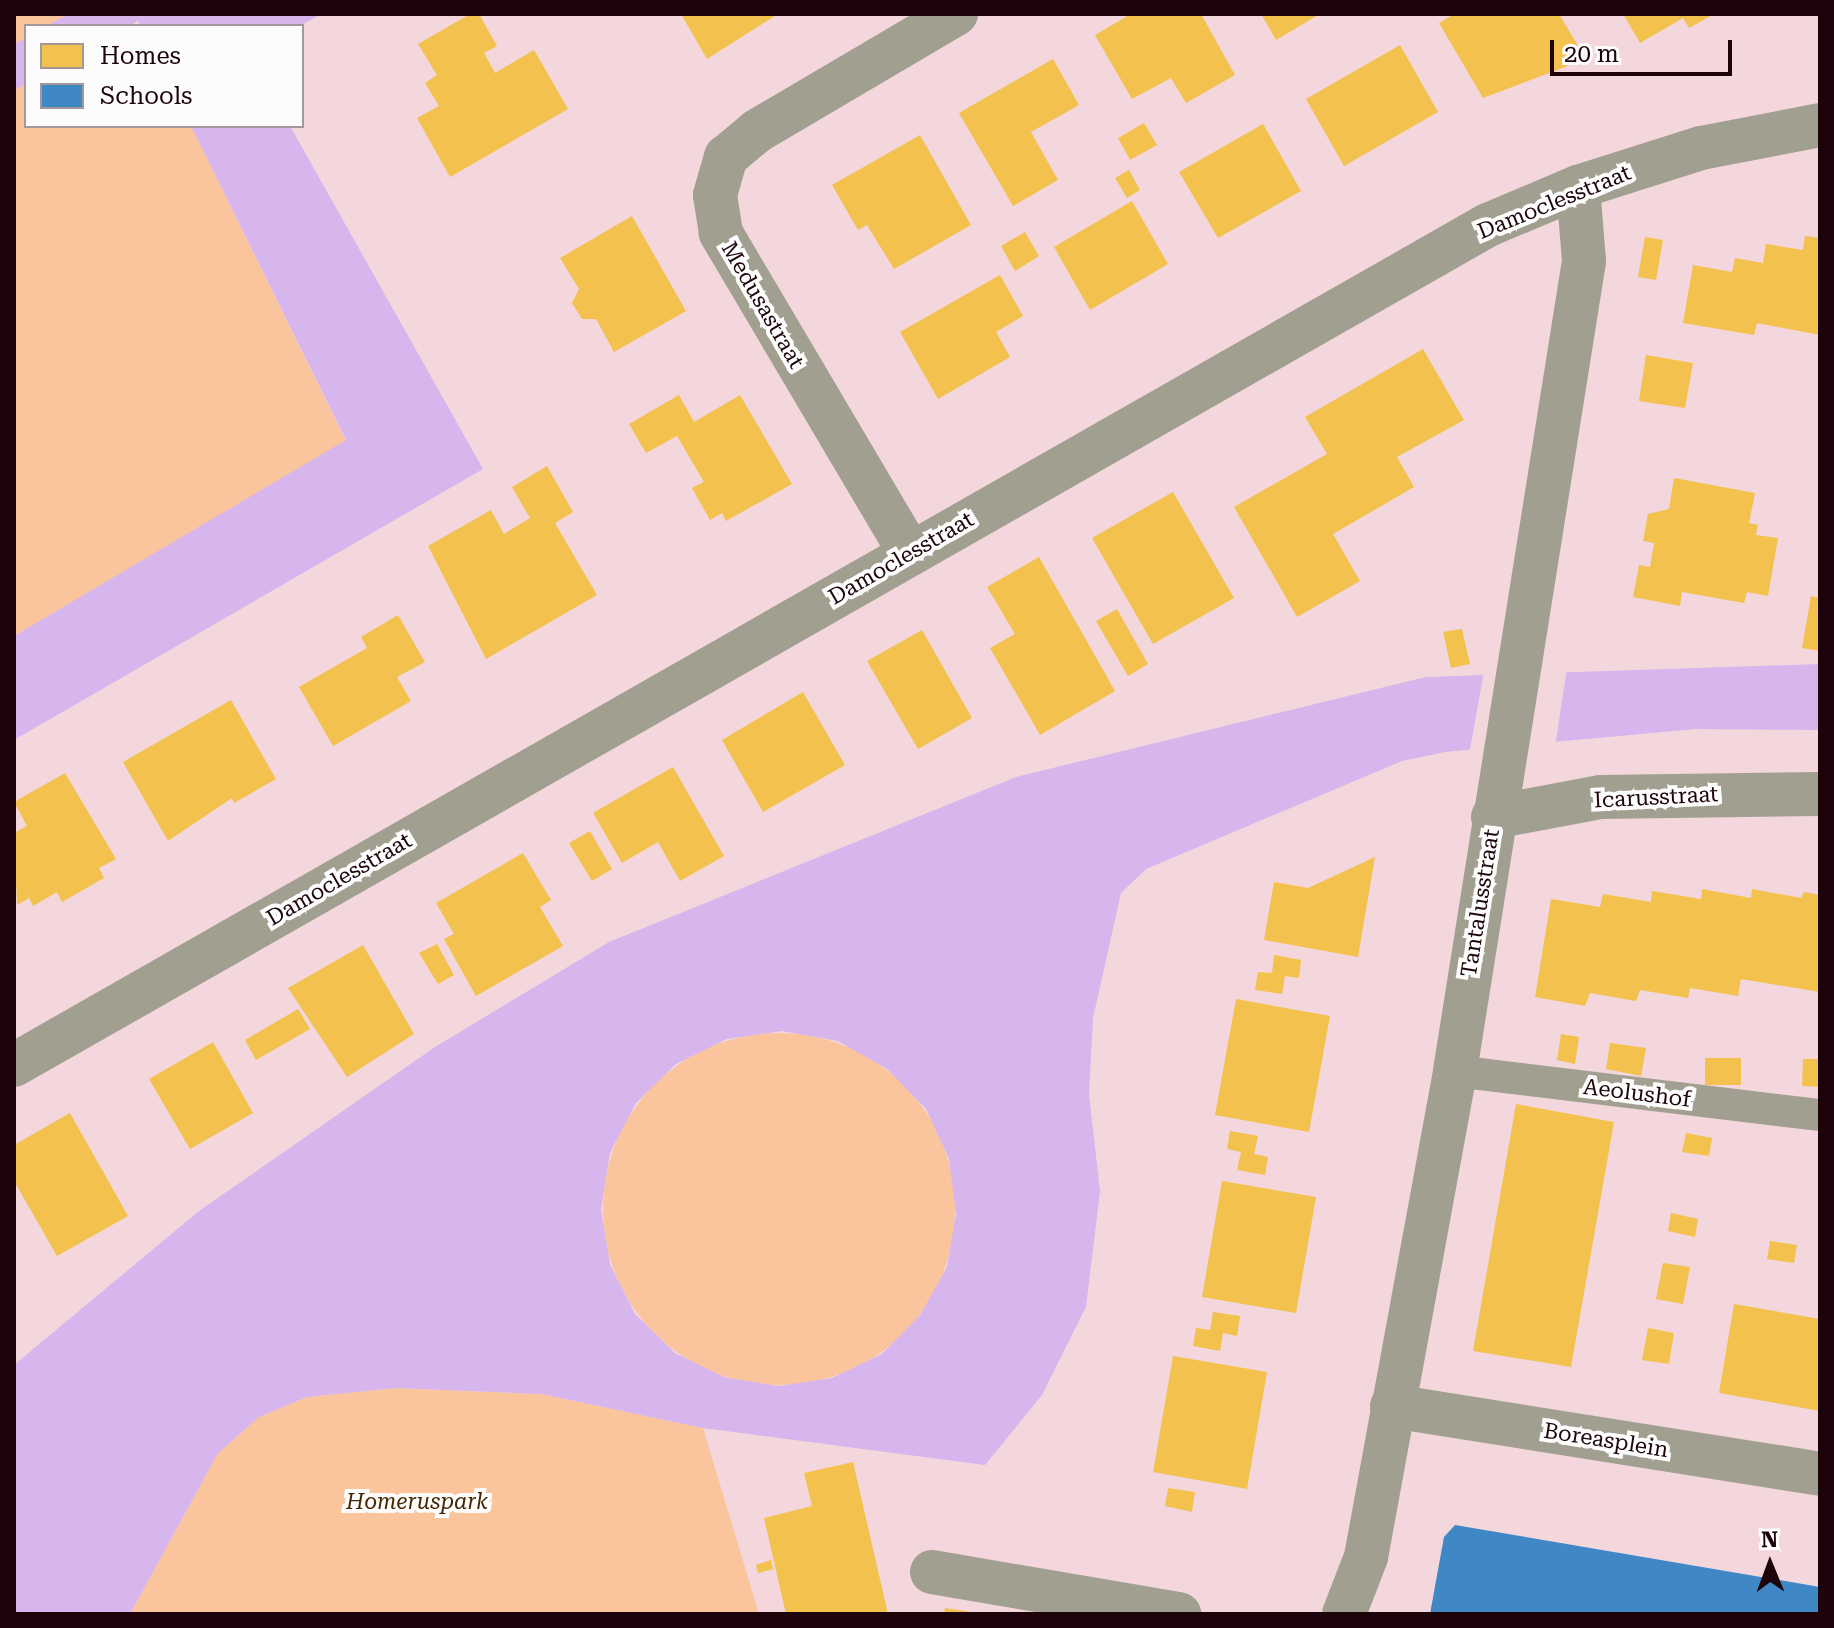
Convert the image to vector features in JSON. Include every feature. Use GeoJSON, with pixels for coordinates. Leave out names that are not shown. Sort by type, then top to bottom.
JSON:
{"type":"FeatureCollection","features":[{"type":"Feature","properties":{"kind":"street","name":"Medusastraat"},"geometry":{"type":"LineString","coordinates":[[910,553],[721,233],[715,195],[726,157],[757,131],[956,14]]}},
{"type":"Feature","properties":{"kind":"street","name":"Damoclesstraat"},"geometry":{"type":"LineString","coordinates":[[14,1065],[1488,225],[1578,187],[1701,148],[1820,125]]}},
{"type":"Feature","properties":{"kind":"street","name":"Tantalusstraat"},"geometry":{"type":"LineString","coordinates":[[1344,1614],[1366,1557],[1455,1071],[1522,629],[1584,261],[1578,187]]}},
{"type":"Feature","properties":{"kind":"street","name":"Icarusstraat"},"geometry":{"type":"LineString","coordinates":[[1493,817],[1601,797],[1820,794]]}},
{"type":"Feature","properties":{"kind":"street","name":"Boreasplein"},"geometry":{"type":"LineString","coordinates":[[1392,1406],[1820,1474]]}},
{"type":"Feature","properties":{"kind":"street"},"geometry":{"type":"LineString","coordinates":[[932,1572],[1179,1614]]}},
{"type":"Feature","properties":{"kind":"lane","name":"Aeolushof"},"geometry":{"type":"LineString","coordinates":[[1455,1071],[1820,1115]]}},
{"type":"Feature","properties":{"kind":"green space"},"geometry":{"type":"Polygon","coordinates":[[[14,14],[68,14],[50,24],[24,24],[24,39],[14,44],[14,14]]]}},
{"type":"Feature","properties":{"kind":"green space"},"geometry":{"type":"Polygon","coordinates":[[[24,85],[24,128],[192,128],[346,441],[14,636],[14,90],[24,85]]]}},
{"type":"Feature","properties":{"kind":"green space"},"geometry":{"type":"Polygon","coordinates":[[[779,1033],[813,1036],[846,1046],[891,1073],[915,1097],[942,1142],[952,1175],[955,1209],[952,1243],[942,1276],[915,1321],[891,1345],[846,1372],[813,1382],[779,1385],[745,1382],[712,1372],[667,1345],[643,1321],[616,1276],[606,1243],[603,1209],[606,1175],[616,1142],[643,1097],[667,1073],[712,1046],[745,1036],[779,1033]]]}},
{"type":"Feature","properties":{"kind":"green space","name":"Homeruspark"},"geometry":{"type":"Polygon","coordinates":[[[396,1388],[541,1394],[703,1428],[759,1614],[130,1614],[218,1453],[259,1417],[307,1397],[396,1388]]]}},
{"type":"Feature","properties":{"kind":"shaded area"},"geometry":{"type":"Polygon","coordinates":[[[68,14],[321,14],[304,24],[140,24],[138,21],[133,24],[50,24],[68,14]]]}},
{"type":"Feature","properties":{"kind":"shaded area"},"geometry":{"type":"Polygon","coordinates":[[[24,39],[24,85],[14,90],[14,44],[24,39]]]}},
{"type":"Feature","properties":{"kind":"shaded area"},"geometry":{"type":"Polygon","coordinates":[[[192,128],[291,128],[483,469],[14,740],[14,636],[346,440],[192,128]]]}},
{"type":"Feature","properties":{"kind":"shaded area"},"geometry":{"type":"Polygon","coordinates":[[[1820,664],[1820,730],[1695,729],[1445,752],[1402,761],[1146,869],[1121,893],[1093,1018],[1089,1094],[1100,1191],[1086,1307],[1042,1395],[985,1465],[703,1428],[541,1394],[396,1388],[307,1397],[259,1417],[218,1453],[130,1614],[14,1614],[14,1365],[199,1211],[435,1047],[609,942],[1016,777],[1426,677],[1820,664]],[[782,1031],[727,1039],[676,1064],[636,1103],[610,1153],[601,1209],[610,1264],[635,1314],[675,1353],[724,1377],[778,1386],[832,1378],[882,1354],[920,1315],[947,1267],[956,1214],[949,1159],[926,1109],[887,1069],[838,1041],[782,1031]]]}},
{"type":"Feature","properties":{"kind":"pier"},"geometry":{"type":"Polygon","coordinates":[[[1567,668],[1555,747],[1469,755],[1484,671],[1567,668]]]}},
{"type":"Feature","properties":{"kind":"building: Homes"},"geometry":{"type":"Polygon","coordinates":[[[470,14],[479,14],[497,46],[484,53],[495,73],[534,50],[568,109],[450,177],[417,118],[439,106],[425,83],[437,75],[418,44],[470,14]]]}},
{"type":"Feature","properties":{"kind":"building: Homes"},"geometry":{"type":"Polygon","coordinates":[[[681,14],[778,14],[707,59],[681,14]]]}},
{"type":"Feature","properties":{"kind":"building: Homes"},"geometry":{"type":"Polygon","coordinates":[[[1131,14],[1201,14],[1235,75],[1186,103],[1171,78],[1132,99],[1095,35],[1131,14]]]}},
{"type":"Feature","properties":{"kind":"building: Homes"},"geometry":{"type":"Polygon","coordinates":[[[1261,14],[1320,14],[1276,40],[1261,14]]]}},
{"type":"Feature","properties":{"kind":"building: Homes"},"geometry":{"type":"Polygon","coordinates":[[[1454,14],[1559,14],[1586,59],[1483,98],[1439,23],[1454,14]]]}},
{"type":"Feature","properties":{"kind":"building: Homes"},"geometry":{"type":"Polygon","coordinates":[[[1623,14],[1714,14],[1689,28],[1683,18],[1640,43],[1623,14]]]}},
{"type":"Feature","properties":{"kind":"building: Homes"},"geometry":{"type":"Polygon","coordinates":[[[1400,45],[1438,112],[1344,166],[1306,99],[1400,45]]]}},
{"type":"Feature","properties":{"kind":"building: Homes"},"geometry":{"type":"Polygon","coordinates":[[[1053,59],[1079,105],[1031,132],[1058,180],[1013,206],[959,113],[1053,59]]]}},
{"type":"Feature","properties":{"kind":"building: Homes"},"geometry":{"type":"Polygon","coordinates":[[[1144,123],[1157,145],[1130,160],[1118,138],[1144,123]]]}},
{"type":"Feature","properties":{"kind":"building: Homes"},"geometry":{"type":"Polygon","coordinates":[[[1263,124],[1301,191],[1218,238],[1179,172],[1263,124]]]}},
{"type":"Feature","properties":{"kind":"building: Homes"},"geometry":{"type":"Polygon","coordinates":[[[920,135],[971,225],[894,269],[867,225],[858,230],[832,185],[920,135]]]}},
{"type":"Feature","properties":{"kind":"building: Homes"},"geometry":{"type":"Polygon","coordinates":[[[1129,170],[1140,190],[1127,198],[1115,178],[1129,170]]]}},
{"type":"Feature","properties":{"kind":"building: Homes"},"geometry":{"type":"Polygon","coordinates":[[[1132,201],[1168,264],[1090,310],[1054,247],[1132,201]]]}},
{"type":"Feature","properties":{"kind":"building: Homes"},"geometry":{"type":"Polygon","coordinates":[[[632,216],[686,311],[614,352],[596,319],[582,319],[572,303],[579,289],[560,258],[632,216]]]}},
{"type":"Feature","properties":{"kind":"building: Homes"},"geometry":{"type":"Polygon","coordinates":[[[1025,232],[1039,256],[1015,271],[1001,246],[1025,232]]]}},
{"type":"Feature","properties":{"kind":"building: Homes"},"geometry":{"type":"Polygon","coordinates":[[[1805,236],[1820,238],[1820,335],[1757,323],[1754,335],[1683,323],[1693,265],[1732,272],[1735,258],[1763,263],[1766,244],[1803,250],[1805,236]]]}},
{"type":"Feature","properties":{"kind":"building: Homes"},"geometry":{"type":"Polygon","coordinates":[[[1645,237],[1663,240],[1656,280],[1638,277],[1645,237]]]}},
{"type":"Feature","properties":{"kind":"building: Homes"},"geometry":{"type":"Polygon","coordinates":[[[1000,275],[1023,316],[996,332],[1010,357],[938,399],[900,332],[1000,275]]]}},
{"type":"Feature","properties":{"kind":"building: Homes"},"geometry":{"type":"Polygon","coordinates":[[[1423,349],[1464,420],[1397,457],[1414,487],[1333,534],[1360,581],[1297,617],[1234,507],[1327,454],[1305,417],[1423,349]]]}},
{"type":"Feature","properties":{"kind":"building: Homes"},"geometry":{"type":"Polygon","coordinates":[[[1646,355],[1693,363],[1685,408],[1639,401],[1646,355]]]}},
{"type":"Feature","properties":{"kind":"building: Homes"},"geometry":{"type":"Polygon","coordinates":[[[679,395],[694,422],[740,395],[792,484],[726,521],[722,513],[710,520],[692,488],[704,482],[677,436],[646,453],[629,424],[679,395]]]}},
{"type":"Feature","properties":{"kind":"building: Homes"},"geometry":{"type":"Polygon","coordinates":[[[547,466],[573,512],[555,523],[597,595],[486,659],[428,546],[491,510],[504,534],[530,518],[512,487],[547,466]]]}},
{"type":"Feature","properties":{"kind":"building: Homes"},"geometry":{"type":"Polygon","coordinates":[[[1674,478],[1755,493],[1749,523],[1758,525],[1756,535],[1778,538],[1768,596],[1747,592],[1744,603],[1682,592],[1680,606],[1633,597],[1639,565],[1650,567],[1654,543],[1643,541],[1648,514],[1669,509],[1674,478]]]}},
{"type":"Feature","properties":{"kind":"building: Homes"},"geometry":{"type":"Polygon","coordinates":[[[1173,492],[1234,598],[1153,644],[1092,538],[1173,492]]]}},
{"type":"Feature","properties":{"kind":"building: Homes"},"geometry":{"type":"Polygon","coordinates":[[[1039,557],[1115,691],[1040,735],[990,648],[1015,634],[987,587],[1039,557]]]}},
{"type":"Feature","properties":{"kind":"building: Homes"},"geometry":{"type":"Polygon","coordinates":[[[1811,596],[1820,598],[1820,651],[1802,648],[1811,596]]]}},
{"type":"Feature","properties":{"kind":"building: Homes"},"geometry":{"type":"Polygon","coordinates":[[[1117,609],[1148,664],[1128,676],[1096,621],[1117,609]]]}},
{"type":"Feature","properties":{"kind":"building: Homes"},"geometry":{"type":"Polygon","coordinates":[[[398,615],[425,662],[397,677],[411,701],[333,746],[299,687],[367,648],[361,637],[398,615]]]}},
{"type":"Feature","properties":{"kind":"building: Homes"},"geometry":{"type":"Polygon","coordinates":[[[1462,629],[1470,664],[1451,668],[1443,632],[1462,629]]]}},
{"type":"Feature","properties":{"kind":"building: Homes"},"geometry":{"type":"Polygon","coordinates":[[[922,630],[972,718],[918,749],[867,661],[922,630]]]}},
{"type":"Feature","properties":{"kind":"building: Homes"},"geometry":{"type":"Polygon","coordinates":[[[803,692],[845,765],[763,812],[722,740],[803,692]]]}},
{"type":"Feature","properties":{"kind":"building: Homes"},"geometry":{"type":"Polygon","coordinates":[[[231,700],[276,779],[234,803],[232,798],[168,841],[123,762],[231,700]]]}},
{"type":"Feature","properties":{"kind":"building: Homes"},"geometry":{"type":"Polygon","coordinates":[[[673,767],[724,856],[680,881],[658,842],[622,863],[593,813],[673,767]]]}},
{"type":"Feature","properties":{"kind":"building: Homes"},"geometry":{"type":"Polygon","coordinates":[[[65,773],[116,859],[99,868],[104,878],[62,902],[57,892],[33,906],[29,898],[17,905],[14,833],[27,826],[14,802],[65,773]]]}},
{"type":"Feature","properties":{"kind":"building: Homes"},"geometry":{"type":"Polygon","coordinates":[[[590,831],[612,869],[592,881],[569,843],[590,831]]]}},
{"type":"Feature","properties":{"kind":"building: Homes"},"geometry":{"type":"Polygon","coordinates":[[[523,853],[551,900],[540,907],[563,946],[476,996],[444,939],[454,934],[436,903],[523,853]]]}},
{"type":"Feature","properties":{"kind":"building: Homes"},"geometry":{"type":"Polygon","coordinates":[[[1375,857],[1358,957],[1264,940],[1274,882],[1308,888],[1375,857]]]}},
{"type":"Feature","properties":{"kind":"building: Homes"},"geometry":{"type":"Polygon","coordinates":[[[1702,889],[1751,898],[1752,889],[1801,898],[1804,892],[1820,895],[1820,992],[1741,979],[1738,996],[1690,988],[1688,998],[1640,990],[1636,1001],[1590,993],[1585,1006],[1535,997],[1551,899],[1600,907],[1603,894],[1651,902],[1652,891],[1701,899],[1702,889]]]}},
{"type":"Feature","properties":{"kind":"building: Homes"},"geometry":{"type":"Polygon","coordinates":[[[437,944],[454,975],[438,984],[419,953],[437,944]]]}},
{"type":"Feature","properties":{"kind":"building: Homes"},"geometry":{"type":"Polygon","coordinates":[[[363,945],[414,1034],[347,1077],[288,988],[363,945]]]}},
{"type":"Feature","properties":{"kind":"building: Homes"},"geometry":{"type":"Polygon","coordinates":[[[1274,955],[1301,960],[1299,978],[1285,976],[1282,994],[1255,990],[1258,972],[1272,973],[1274,955]]]}},
{"type":"Feature","properties":{"kind":"building: Homes"},"geometry":{"type":"Polygon","coordinates":[[[1236,999],[1330,1016],[1309,1132],[1215,1115],[1236,999]]]}},
{"type":"Feature","properties":{"kind":"building: Homes"},"geometry":{"type":"Polygon","coordinates":[[[298,1009],[310,1029],[256,1060],[245,1040],[298,1009]]]}},
{"type":"Feature","properties":{"kind":"building: Homes"},"geometry":{"type":"Polygon","coordinates":[[[1561,1034],[1579,1037],[1575,1064],[1557,1060],[1561,1034]]]}},
{"type":"Feature","properties":{"kind":"building: Homes"},"geometry":{"type":"Polygon","coordinates":[[[213,1042],[253,1113],[190,1149],[149,1079],[213,1042]]]}},
{"type":"Feature","properties":{"kind":"building: Homes"},"geometry":{"type":"Polygon","coordinates":[[[1610,1043],[1646,1048],[1641,1076],[1606,1069],[1610,1043]]]}},
{"type":"Feature","properties":{"kind":"building: Homes"},"geometry":{"type":"Polygon","coordinates":[[[1705,1058],[1741,1058],[1741,1085],[1705,1085],[1705,1058]]]}},
{"type":"Feature","properties":{"kind":"building: Homes"},"geometry":{"type":"Polygon","coordinates":[[[1803,1059],[1820,1059],[1820,1087],[1802,1086],[1803,1059]]]}},
{"type":"Feature","properties":{"kind":"building: Homes"},"geometry":{"type":"Polygon","coordinates":[[[1516,1104],[1614,1122],[1571,1367],[1473,1351],[1516,1104]]]}},
{"type":"Feature","properties":{"kind":"building: Homes"},"geometry":{"type":"Polygon","coordinates":[[[70,1113],[128,1216],[57,1256],[14,1181],[14,1145],[70,1113]]]}},
{"type":"Feature","properties":{"kind":"building: Homes"},"geometry":{"type":"Polygon","coordinates":[[[1230,1131],[1258,1136],[1254,1154],[1268,1157],[1265,1175],[1237,1170],[1241,1152],[1227,1149],[1230,1131]]]}},
{"type":"Feature","properties":{"kind":"building: Homes"},"geometry":{"type":"Polygon","coordinates":[[[1686,1133],[1712,1138],[1709,1156],[1682,1152],[1686,1133]]]}},
{"type":"Feature","properties":{"kind":"building: Homes"},"geometry":{"type":"Polygon","coordinates":[[[1222,1181],[1316,1197],[1296,1313],[1202,1297],[1222,1181]]]}},
{"type":"Feature","properties":{"kind":"building: Homes"},"geometry":{"type":"Polygon","coordinates":[[[1671,1213],[1698,1219],[1695,1237],[1668,1231],[1671,1213]]]}},
{"type":"Feature","properties":{"kind":"building: Homes"},"geometry":{"type":"Polygon","coordinates":[[[1770,1241],[1797,1245],[1794,1263],[1767,1259],[1770,1241]]]}},
{"type":"Feature","properties":{"kind":"building: Homes"},"geometry":{"type":"Polygon","coordinates":[[[1663,1263],[1690,1267],[1683,1304],[1656,1299],[1663,1263]]]}},
{"type":"Feature","properties":{"kind":"building: Homes"},"geometry":{"type":"Polygon","coordinates":[[[1734,1304],[1820,1319],[1820,1411],[1719,1393],[1734,1304]]]}},
{"type":"Feature","properties":{"kind":"building: Homes"},"geometry":{"type":"Polygon","coordinates":[[[1213,1312],[1240,1316],[1237,1336],[1223,1333],[1220,1351],[1193,1346],[1196,1328],[1210,1330],[1213,1312]]]}},
{"type":"Feature","properties":{"kind":"building: Homes"},"geometry":{"type":"Polygon","coordinates":[[[1648,1328],[1674,1333],[1669,1364],[1642,1360],[1648,1328]]]}},
{"type":"Feature","properties":{"kind":"building: Homes"},"geometry":{"type":"Polygon","coordinates":[[[1173,1356],[1267,1372],[1247,1489],[1153,1472],[1173,1356]]]}},
{"type":"Feature","properties":{"kind":"building: Homes"},"geometry":{"type":"Polygon","coordinates":[[[853,1462],[888,1614],[786,1614],[764,1518],[812,1506],[804,1473],[853,1462]]]}},
{"type":"Feature","properties":{"kind":"building: Homes"},"geometry":{"type":"Polygon","coordinates":[[[1168,1488],[1195,1492],[1192,1512],[1165,1506],[1168,1488]]]}},
{"type":"Feature","properties":{"kind":"building: Homes"},"geometry":{"type":"Polygon","coordinates":[[[771,1560],[773,1569],[758,1573],[756,1565],[771,1560]]]}},
{"type":"Feature","properties":{"kind":"building: Homes"},"geometry":{"type":"Polygon","coordinates":[[[945,1608],[971,1612],[971,1614],[944,1614],[945,1608]]]}},
{"type":"Feature","properties":{"kind":"building: Schools"},"geometry":{"type":"Polygon","coordinates":[[[1455,1525],[1820,1587],[1820,1614],[1430,1614],[1444,1537],[1455,1525]]]}}]}
